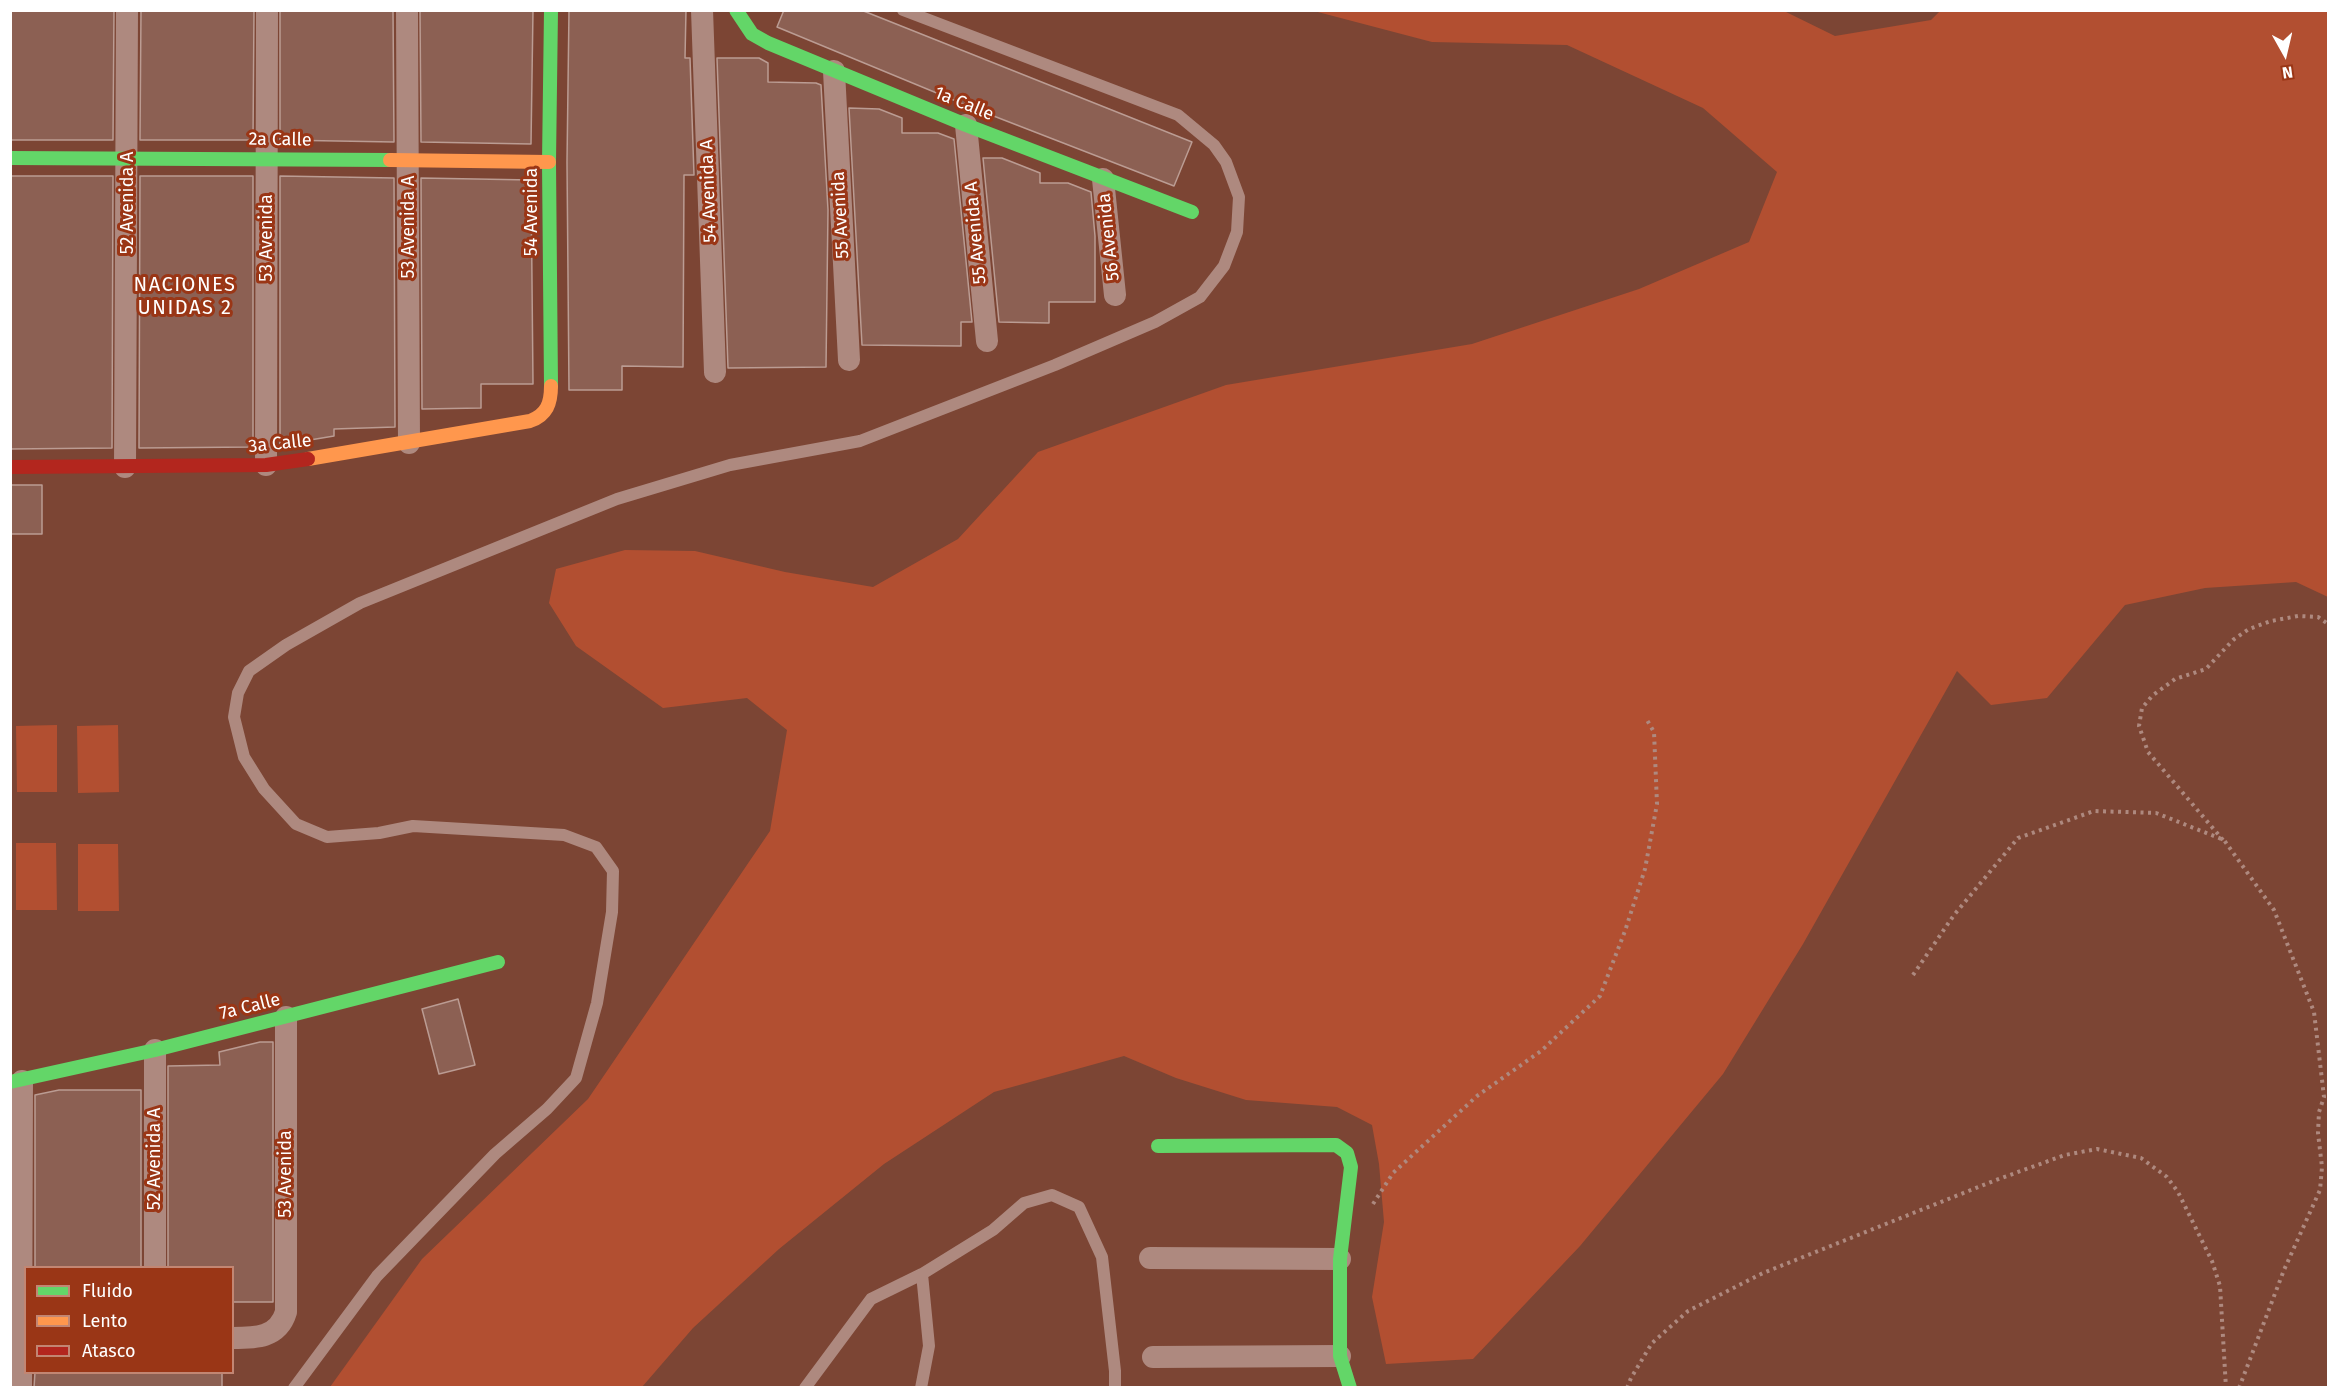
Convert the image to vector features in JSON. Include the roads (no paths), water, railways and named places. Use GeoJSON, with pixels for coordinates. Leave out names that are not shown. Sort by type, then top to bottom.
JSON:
{"type":"FeatureCollection","features":[{"type":"Feature","properties":{"kind":"street","name":"52 Avenida A"},"geometry":{"type":"LineString","coordinates":[[125,467],[127,10]]}},
{"type":"Feature","properties":{"kind":"street","name":"53 Avenida"},"geometry":{"type":"LineString","coordinates":[[266,465],[267,10]]}},
{"type":"Feature","properties":{"kind":"street","name":"53 Avenida A"},"geometry":{"type":"LineString","coordinates":[[407,10],[409,443]]}},
{"type":"Feature","properties":{"kind":"street","name":"54 Avenida"},"geometry":{"type":"LineString","coordinates":[[547,412],[551,392],[549,162],[551,10]]}},
{"type":"Feature","properties":{"kind":"street","name":"54 Avenida A"},"geometry":{"type":"LineString","coordinates":[[702,10],[716,372]]}},
{"type":"Feature","properties":{"kind":"street","name":"1a Calle"},"geometry":{"type":"LineString","coordinates":[[736,10],[756,38],[1102,179],[1192,212]]}},
{"type":"Feature","properties":{"kind":"street","name":"55 Avenida"},"geometry":{"type":"LineString","coordinates":[[834,70],[849,360]]}},
{"type":"Feature","properties":{"kind":"street","name":"55 Avenida A"},"geometry":{"type":"LineString","coordinates":[[966,124],[987,341]]}},
{"type":"Feature","properties":{"kind":"street","name":"2a Calle"},"geometry":{"type":"LineString","coordinates":[[10,158],[267,158],[549,162]]}},
{"type":"Feature","properties":{"kind":"street","name":"56 Avenida"},"geometry":{"type":"LineString","coordinates":[[1102,179],[1115,295]]}},
{"type":"Feature","properties":{"kind":"street","name":"3a Calle"},"geometry":{"type":"LineString","coordinates":[[10,466],[266,465],[409,443],[530,421],[547,412]]}},
{"type":"Feature","properties":{"kind":"street","name":"7a Calle"},"geometry":{"type":"LineString","coordinates":[[16,1081],[155,1050],[498,962]]}},
{"type":"Feature","properties":{"kind":"street","name":"53 Avenida"},"geometry":{"type":"LineString","coordinates":[[234,1338],[264,1336],[276,1329],[286,1312],[286,1017]]}},
{"type":"Feature","properties":{"kind":"street","name":"52 Avenida A"},"geometry":{"type":"LineString","coordinates":[[155,1050],[155,1266]]}},
{"type":"Feature","properties":{"kind":"street"},"geometry":{"type":"LineString","coordinates":[[16,1081],[23,1336],[21,1388]]}},
{"type":"Feature","properties":{"kind":"street"},"geometry":{"type":"LineString","coordinates":[[1158,1146],[1336,1144],[1347,1153],[1351,1167],[1340,1259],[1340,1356],[1350,1388]]}},
{"type":"Feature","properties":{"kind":"street"},"geometry":{"type":"LineString","coordinates":[[1150,1258],[1340,1259]]}},
{"type":"Feature","properties":{"kind":"street"},"geometry":{"type":"LineString","coordinates":[[1153,1357],[1340,1356]]}},
{"type":"Feature","properties":{"kind":"lane"},"geometry":{"type":"LineString","coordinates":[[294,1388],[377,1276],[495,1154],[547,1109],[576,1078],[597,1003],[612,912],[613,871],[596,847],[564,835],[413,826],[379,833],[327,837],[296,824],[264,789],[244,757],[234,717],[238,693],[249,671],[286,645],[360,603],[617,499],[730,465],[860,441],[1054,365],[1155,322],[1200,297],[1224,266],[1237,232],[1239,197],[1226,162],[1214,145],[1178,115],[903,10]]}},
{"type":"Feature","properties":{"kind":"lane"},"geometry":{"type":"LineString","coordinates":[[805,1388],[871,1299],[922,1274],[993,1230],[1024,1203],[1052,1195],[1079,1207],[1102,1257],[1115,1388]]}},
{"type":"Feature","properties":{"kind":"lane"},"geometry":{"type":"LineString","coordinates":[[921,1388],[929,1346],[922,1274]]}},
{"type":"Feature","properties":{"kind":"district","name":"NACIONES UNIDAS 2"},"geometry":{"type":"Point","coordinates":[185,296]}}]}
